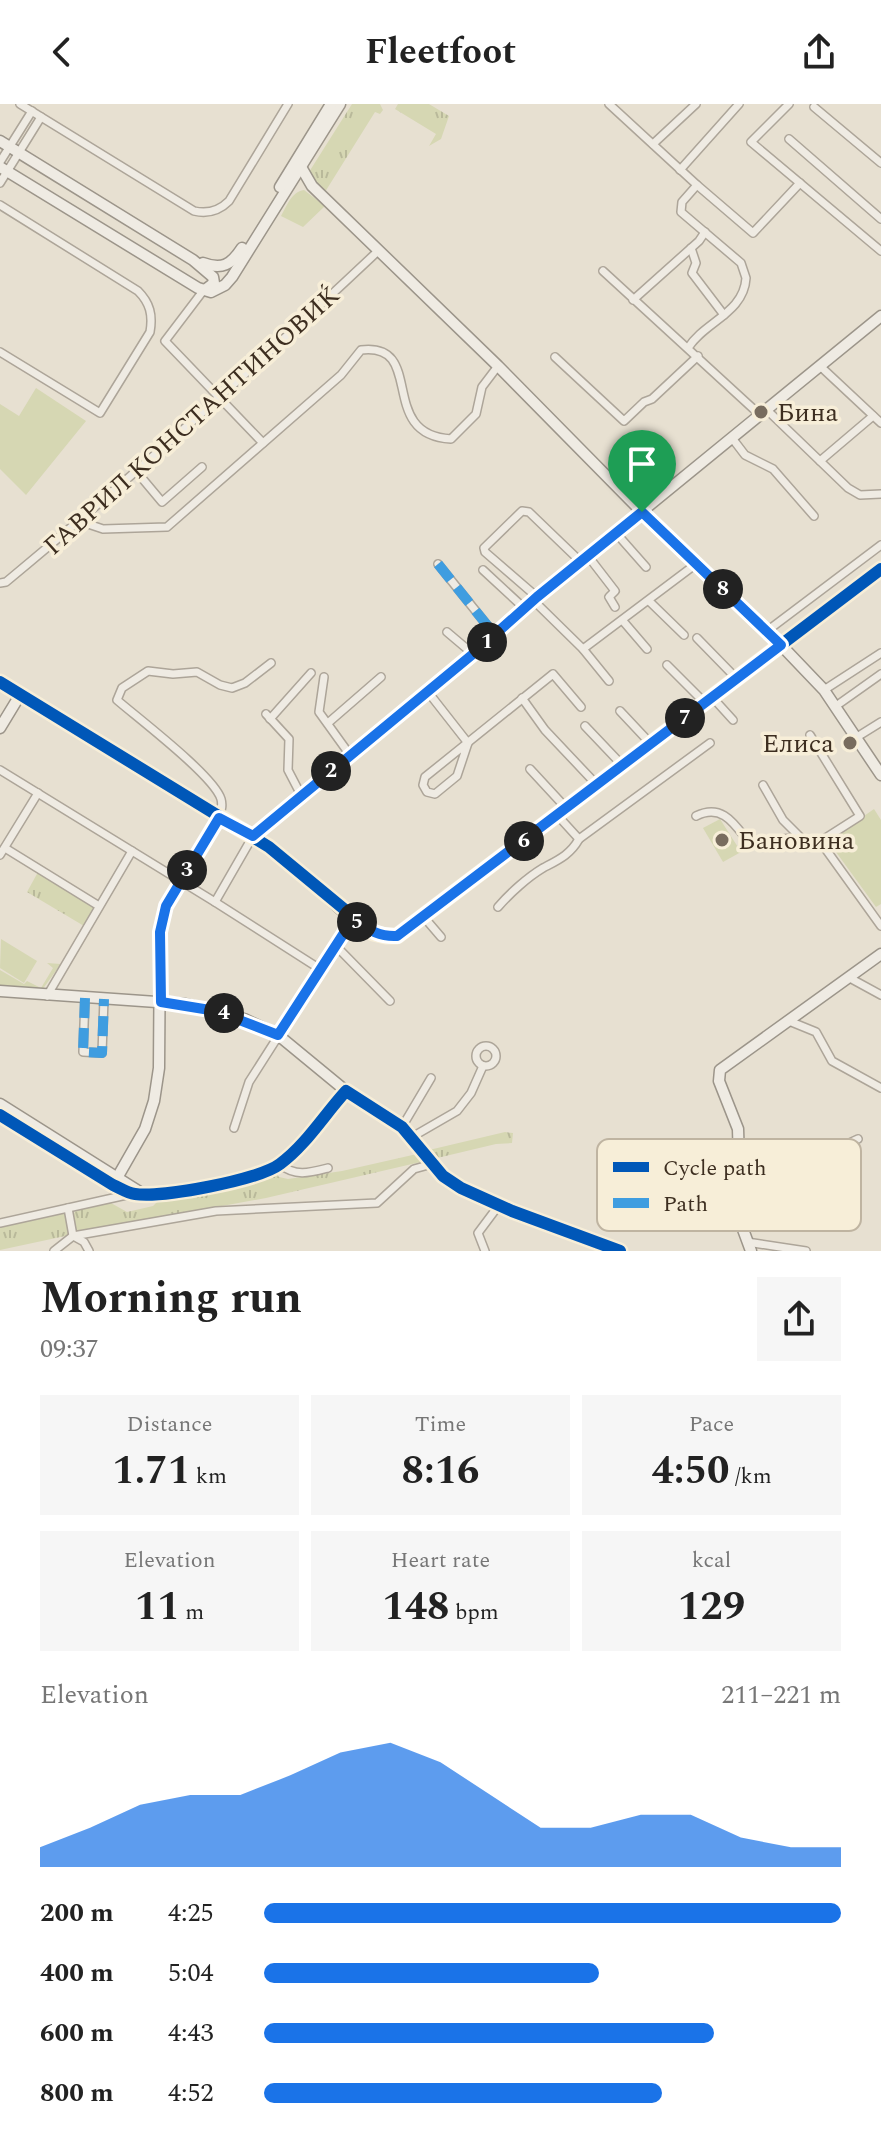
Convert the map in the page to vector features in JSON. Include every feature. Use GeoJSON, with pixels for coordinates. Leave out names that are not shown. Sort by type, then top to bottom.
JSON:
{"type":"FeatureCollection","features":[{"type":"Feature","properties":{"kind":"street"},"geometry":{"type":"LineString","coordinates":[[20,104],[194,211],[205,212],[220,208],[229,201],[288,104]]}},
{"type":"Feature","properties":{"kind":"street"},"geometry":{"type":"LineString","coordinates":[[193,260],[215,267],[232,262],[331,104]]}},
{"type":"Feature","properties":{"kind":"street"},"geometry":{"type":"LineString","coordinates":[[2,166],[203,291],[218,290],[232,277],[340,104]]}},
{"type":"Feature","properties":{"kind":"street"},"geometry":{"type":"LineString","coordinates":[[609,104],[753,233],[800,183]]}},
{"type":"Feature","properties":{"kind":"street"},"geometry":{"type":"LineString","coordinates":[[653,144],[696,104]]}},
{"type":"Feature","properties":{"kind":"street"},"geometry":{"type":"LineString","coordinates":[[680,170],[739,104]]}},
{"type":"Feature","properties":{"kind":"street"},"geometry":{"type":"LineString","coordinates":[[789,104],[751,142],[881,251]]}},
{"type":"Feature","properties":{"kind":"street"},"geometry":{"type":"LineString","coordinates":[[814,107],[881,163]]}},
{"type":"Feature","properties":{"kind":"street"},"geometry":{"type":"LineString","coordinates":[[0,183],[9,147],[32,111]]}},
{"type":"Feature","properties":{"kind":"street"},"geometry":{"type":"LineString","coordinates":[[9,147],[41,117]]}},
{"type":"Feature","properties":{"kind":"street"},"geometry":{"type":"LineString","coordinates":[[789,139],[881,219]]}},
{"type":"Feature","properties":{"kind":"street"},"geometry":{"type":"LineString","coordinates":[[9,147],[193,260],[213,277],[214,283],[203,291],[165,341],[263,443]]}},
{"type":"Feature","properties":{"kind":"street"},"geometry":{"type":"LineString","coordinates":[[301,167],[312,186],[824,690],[881,775]]}},
{"type":"Feature","properties":{"kind":"street"},"geometry":{"type":"LineString","coordinates":[[290,185],[312,186]]}},
{"type":"Feature","properties":{"kind":"street"},"geometry":{"type":"LineString","coordinates":[[688,348],[697,334],[724,315],[741,296],[746,278],[741,263],[682,215],[682,202],[697,185]]}},
{"type":"Feature","properties":{"kind":"street"},"geometry":{"type":"LineString","coordinates":[[0,205],[138,291],[150,309],[150,332],[100,413],[0,352]]}},
{"type":"Feature","properties":{"kind":"street"},"geometry":{"type":"LineString","coordinates":[[633,300],[705,232]]}},
{"type":"Feature","properties":{"kind":"street"},"geometry":{"type":"LineString","coordinates":[[691,248],[696,263],[692,273],[724,315]]}},
{"type":"Feature","properties":{"kind":"street","name":"ГАВРИЛ КОНСТАНТИНОВИЌ"},"geometry":{"type":"LineString","coordinates":[[0,583],[6,582],[221,399],[378,251]]}},
{"type":"Feature","properties":{"kind":"street"},"geometry":{"type":"LineString","coordinates":[[603,271],[848,488],[860,495],[881,494]]}},
{"type":"Feature","properties":{"kind":"street"},"geometry":{"type":"LineString","coordinates":[[215,902],[253,836],[428,692],[531,602],[881,316]]}},
{"type":"Feature","properties":{"kind":"street"},"geometry":{"type":"LineString","coordinates":[[79,521],[103,529],[167,527],[341,375],[361,350],[374,349],[391,357],[398,368],[402,395],[411,419],[430,436],[439,438],[451,439],[471,420],[479,406],[482,387],[498,366]]}},
{"type":"Feature","properties":{"kind":"street"},"geometry":{"type":"LineString","coordinates":[[555,357],[624,421],[698,356]]}},
{"type":"Feature","properties":{"kind":"street"},"geometry":{"type":"LineString","coordinates":[[820,366],[881,423]]}},
{"type":"Feature","properties":{"kind":"street"},"geometry":{"type":"LineString","coordinates":[[820,461],[873,416]]}},
{"type":"Feature","properties":{"kind":"street"},"geometry":{"type":"LineString","coordinates":[[732,438],[745,455],[773,469],[814,516]]}},
{"type":"Feature","properties":{"kind":"street"},"geometry":{"type":"LineString","coordinates":[[136,471],[162,502],[202,467]]}},
{"type":"Feature","properties":{"kind":"street"},"geometry":{"type":"LineString","coordinates":[[609,681],[583,649],[531,602],[484,548],[526,510],[584,559],[615,591],[609,597],[615,607]]}},
{"type":"Feature","properties":{"kind":"street"},"geometry":{"type":"LineString","coordinates":[[616,533],[646,567]]}},
{"type":"Feature","properties":{"kind":"street"},"geometry":{"type":"LineString","coordinates":[[767,631],[881,545]]}},
{"type":"Feature","properties":{"kind":"street"},"geometry":{"type":"LineString","coordinates":[[438,564],[495,635]]}},
{"type":"Feature","properties":{"kind":"street"},"geometry":{"type":"LineString","coordinates":[[583,649],[696,564]]}},
{"type":"Feature","properties":{"kind":"street"},"geometry":{"type":"LineString","coordinates":[[0,682],[253,836],[315,883],[353,919],[373,933],[397,936],[881,569]]}},
{"type":"Feature","properties":{"kind":"street"},"geometry":{"type":"LineString","coordinates":[[483,570],[531,602]]}},
{"type":"Feature","properties":{"kind":"street"},"geometry":{"type":"LineString","coordinates":[[649,601],[684,635]]}},
{"type":"Feature","properties":{"kind":"street"},"geometry":{"type":"LineString","coordinates":[[623,621],[647,649]]}},
{"type":"Feature","properties":{"kind":"street"},"geometry":{"type":"LineString","coordinates":[[447,632],[473,654]]}},
{"type":"Feature","properties":{"kind":"street"},"geometry":{"type":"LineString","coordinates":[[697,638],[737,679]]}},
{"type":"Feature","properties":{"kind":"street"},"geometry":{"type":"LineString","coordinates":[[824,690],[881,653]]}},
{"type":"Feature","properties":{"kind":"street"},"geometry":{"type":"LineString","coordinates":[[111,1189],[150,1115],[159,1068],[160,932],[166,906],[219,818],[222,802],[213,786],[177,750],[117,700],[122,688],[148,671],[173,674],[197,672],[232,688],[245,683],[271,663]]}},
{"type":"Feature","properties":{"kind":"street"},"geometry":{"type":"LineString","coordinates":[[667,665],[733,720]]}},
{"type":"Feature","properties":{"kind":"street"},"geometry":{"type":"LineString","coordinates":[[301,795],[288,770],[290,737],[268,717],[311,673]]}},
{"type":"Feature","properties":{"kind":"street"},"geometry":{"type":"LineString","coordinates":[[468,743],[457,776],[435,794],[427,792],[423,785],[425,777],[553,674],[581,707]]}},
{"type":"Feature","properties":{"kind":"street"},"geometry":{"type":"LineString","coordinates":[[836,706],[881,674]]}},
{"type":"Feature","properties":{"kind":"street"},"geometry":{"type":"LineString","coordinates":[[324,677],[319,712],[350,755]]}},
{"type":"Feature","properties":{"kind":"street"},"geometry":{"type":"LineString","coordinates":[[328,723],[381,677]]}},
{"type":"Feature","properties":{"kind":"street"},"geometry":{"type":"LineString","coordinates":[[428,692],[468,743]]}},
{"type":"Feature","properties":{"kind":"street"},"geometry":{"type":"LineString","coordinates":[[0,728],[20,695]]}},
{"type":"Feature","properties":{"kind":"street"},"geometry":{"type":"LineString","coordinates":[[522,698],[545,730],[597,785]]}},
{"type":"Feature","properties":{"kind":"street"},"geometry":{"type":"LineString","coordinates":[[620,711],[651,744]]}},
{"type":"Feature","properties":{"kind":"street"},"geometry":{"type":"LineString","coordinates":[[857,737],[881,722]]}},
{"type":"Feature","properties":{"kind":"street"},"geometry":{"type":"LineString","coordinates":[[585,726],[623,766]]}},
{"type":"Feature","properties":{"kind":"street"},"geometry":{"type":"LineString","coordinates":[[810,735],[860,816],[824,839],[822,845]]}},
{"type":"Feature","properties":{"kind":"street"},"geometry":{"type":"LineString","coordinates":[[498,907],[543,868],[574,849],[579,839],[710,743]]}},
{"type":"Feature","properties":{"kind":"street"},"geometry":{"type":"LineString","coordinates":[[530,769],[579,839]]}},
{"type":"Feature","properties":{"kind":"street"},"geometry":{"type":"LineString","coordinates":[[0,770],[320,969]]}},
{"type":"Feature","properties":{"kind":"street"},"geometry":{"type":"LineString","coordinates":[[763,785],[788,826],[806,839],[822,845],[881,926]]}},
{"type":"Feature","properties":{"kind":"street"},"geometry":{"type":"LineString","coordinates":[[38,793],[2,852],[99,906]]}},
{"type":"Feature","properties":{"kind":"street"},"geometry":{"type":"LineString","coordinates":[[696,816],[706,811],[723,814],[733,820],[750,844],[776,838],[806,839]]}},
{"type":"Feature","properties":{"kind":"street"},"geometry":{"type":"LineString","coordinates":[[47,996],[132,851]]}},
{"type":"Feature","properties":{"kind":"street"},"geometry":{"type":"LineString","coordinates":[[423,916],[441,937]]}},
{"type":"Feature","properties":{"kind":"street"},"geometry":{"type":"LineString","coordinates":[[234,1128],[249,1082],[353,919]]}},
{"type":"Feature","properties":{"kind":"street"},"geometry":{"type":"LineString","coordinates":[[336,946],[390,1001]]}},
{"type":"Feature","properties":{"kind":"street"},"geometry":{"type":"LineString","coordinates":[[738,1139],[738,1129],[719,1081],[720,1070],[881,954]]}},
{"type":"Feature","properties":{"kind":"street"},"geometry":{"type":"LineString","coordinates":[[848,977],[881,995]]}},
{"type":"Feature","properties":{"kind":"street"},"geometry":{"type":"LineString","coordinates":[[0,991],[161,1002],[216,1011],[278,1035],[346,1091],[402,1127],[443,1176],[461,1188],[620,1251]]}},
{"type":"Feature","properties":{"kind":"street"},"geometry":{"type":"LineString","coordinates":[[85,998],[83,1052],[102,1053],[104,999]]}},
{"type":"Feature","properties":{"kind":"street"},"geometry":{"type":"LineString","coordinates":[[789,1021],[816,1032],[827,1056],[842,1069],[881,1088]]}},
{"type":"Feature","properties":{"kind":"street"},"geometry":{"type":"LineString","coordinates":[[412,1137],[457,1111],[471,1093],[483,1066]]}},
{"type":"Feature","properties":{"kind":"street"},"geometry":{"type":"LineString","coordinates":[[402,1127],[431,1078]]}},
{"type":"Feature","properties":{"kind":"street"},"geometry":{"type":"LineString","coordinates":[[0,1104],[111,1189],[145,1195],[263,1173],[297,1148],[346,1091]]}},
{"type":"Feature","properties":{"kind":"street"},"geometry":{"type":"LineString","coordinates":[[0,1115],[102,1179],[111,1189],[131,1194]]}},
{"type":"Feature","properties":{"kind":"street"},"geometry":{"type":"LineString","coordinates":[[279,1164],[290,1172],[304,1174],[328,1168]]}},
{"type":"Feature","properties":{"kind":"street"},"geometry":{"type":"LineString","coordinates":[[54,1251],[73,1236],[216,1211],[377,1203],[414,1169],[432,1164]]}},
{"type":"Feature","properties":{"kind":"street"},"geometry":{"type":"LineString","coordinates":[[0,1223],[68,1208],[111,1189],[145,1195]]}},
{"type":"Feature","properties":{"kind":"street"},"geometry":{"type":"LineString","coordinates":[[485,1251],[478,1235],[499,1205]]}},
{"type":"Feature","properties":{"kind":"street"},"geometry":{"type":"LineString","coordinates":[[68,1208],[73,1236]]}},
{"type":"Feature","properties":{"kind":"street"},"geometry":{"type":"LineString","coordinates":[[73,1236],[84,1242],[89,1251]]}},
{"type":"Feature","properties":{"kind":"street"},"geometry":{"type":"LineString","coordinates":[[749,1246],[806,1251]]}},
{"type":"Feature","properties":{"kind":"green space"},"geometry":{"type":"Polygon","coordinates":[[[352,104],[380,104],[383,110],[380,114],[375,112],[325,192],[309,172],[352,104]]]}},
{"type":"Feature","properties":{"kind":"green space"},"geometry":{"type":"Polygon","coordinates":[[[398,104],[429,104],[449,116],[441,139],[429,146],[436,134],[395,109],[398,104]]]}},
{"type":"Feature","properties":{"kind":"green space"},"geometry":{"type":"Polygon","coordinates":[[[304,190],[325,206],[303,227],[281,216],[293,196],[304,190]]]}},
{"type":"Feature","properties":{"kind":"green space"},"geometry":{"type":"Polygon","coordinates":[[[36,388],[86,421],[26,495],[0,469],[0,404],[19,416],[36,388]]]}},
{"type":"Feature","properties":{"kind":"green space"},"geometry":{"type":"Polygon","coordinates":[[[874,809],[881,820],[881,904],[876,907],[828,841],[874,809]]]}},
{"type":"Feature","properties":{"kind":"green space","name":"Бановина"},"geometry":{"type":"Polygon","coordinates":[[[720,819],[741,852],[723,862],[703,828],[720,819]]]}},
{"type":"Feature","properties":{"kind":"green space"},"geometry":{"type":"Polygon","coordinates":[[[38,872],[93,905],[84,926],[27,892],[38,872]]]}},
{"type":"Feature","properties":{"kind":"green space"},"geometry":{"type":"Polygon","coordinates":[[[1,939],[37,961],[24,983],[0,968],[1,939]]]}},
{"type":"Feature","properties":{"kind":"green space"},"geometry":{"type":"Polygon","coordinates":[[[47,963],[61,964],[42,990],[0,986],[0,970],[24,984],[27,981],[41,988],[53,968],[47,963]]]}},
{"type":"Feature","properties":{"kind":"green space"},"geometry":{"type":"Polygon","coordinates":[[[505,1132],[513,1133],[512,1143],[433,1159],[429,1150],[505,1132]]]}},
{"type":"Feature","properties":{"kind":"green space"},"geometry":{"type":"Polygon","coordinates":[[[417,1154],[425,1161],[266,1198],[75,1233],[72,1218],[76,1209],[111,1203],[127,1212],[153,1206],[158,1201],[275,1172],[279,1177],[288,1179],[342,1171],[417,1154]]]}},
{"type":"Feature","properties":{"kind":"green space"},"geometry":{"type":"Polygon","coordinates":[[[65,1212],[70,1235],[0,1250],[0,1226],[65,1212]]]}},
{"type":"Feature","properties":{"kind":"marked path"},"geometry":{"type":"LineString","coordinates":[[438,564],[495,635]]}},
{"type":"Feature","properties":{"kind":"marked path"},"geometry":{"type":"LineString","coordinates":[[85,998],[83,1052],[102,1053],[104,999]]}},
{"type":"Feature","properties":{"kind":"cycle path"},"geometry":{"type":"LineString","coordinates":[[0,682],[269,847],[373,933],[397,936],[881,569]]}},
{"type":"Feature","properties":{"kind":"cycle path"},"geometry":{"type":"LineString","coordinates":[[0,1115],[113,1185],[132,1193],[148,1195],[210,1186],[269,1170],[298,1148],[346,1091],[402,1127],[443,1176],[461,1188],[512,1211],[620,1251]]}},
{"type":"Feature","properties":{"kind":"place","name":"Бина"},"geometry":{"type":"Point","coordinates":[761,412]}},
{"type":"Feature","properties":{"kind":"place","name":"Елиса"},"geometry":{"type":"Point","coordinates":[850,743]}},
{"type":"Feature","properties":{"kind":"place","name":"Бановина"},"geometry":{"type":"Point","coordinates":[722,840]}},
{"type":"Feature","properties":{"kind":"route"},"geometry":{"type":"LineString","coordinates":[[642,512],[781,645],[397,936],[373,933],[353,919],[278,1035],[244,1019],[216,1011],[161,1002],[160,932],[166,906],[219,818],[253,836],[642,512]]}}]}
